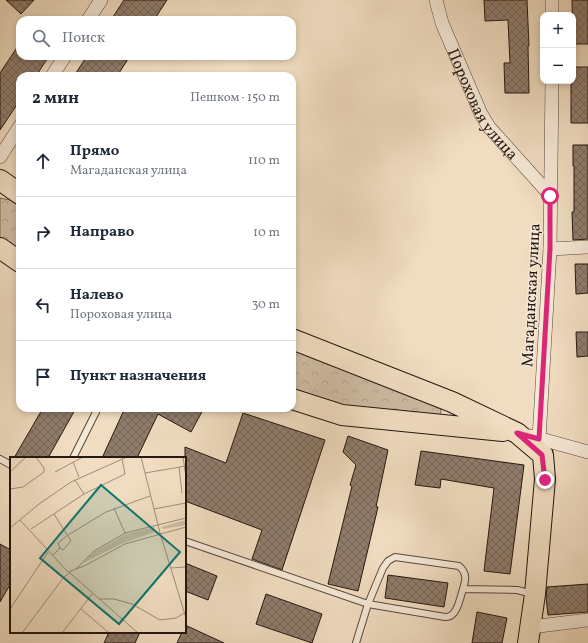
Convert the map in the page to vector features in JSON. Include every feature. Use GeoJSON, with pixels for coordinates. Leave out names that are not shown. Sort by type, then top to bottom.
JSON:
{"type":"FeatureCollection","features":[{"type":"Feature","properties":{"kind":"main road"},"geometry":{"type":"LineString","coordinates":[[0,180],[16,191]]}},
{"type":"Feature","properties":{"kind":"main road"},"geometry":{"type":"LineString","coordinates":[[0,248],[16,259]]}},
{"type":"Feature","properties":{"kind":"main road"},"geometry":{"type":"LineString","coordinates":[[296,341],[452,402],[517,433],[542,455],[545,480],[530,635]]}},
{"type":"Feature","properties":{"kind":"main road"},"geometry":{"type":"LineString","coordinates":[[296,400],[342,415],[517,433]]}},
{"type":"Feature","properties":{"kind":"street"},"geometry":{"type":"LineString","coordinates":[[91,16],[101,0]]}},
{"type":"Feature","properties":{"kind":"street","name":"Пороховая улица"},"geometry":{"type":"LineString","coordinates":[[436,0],[445,30],[481,114],[489,127],[550,196]]}},
{"type":"Feature","properties":{"kind":"street"},"geometry":{"type":"LineString","coordinates":[[552,0],[552,12]]}},
{"type":"Feature","properties":{"kind":"street"},"geometry":{"type":"LineString","coordinates":[[55,72],[62,60]]}},
{"type":"Feature","properties":{"kind":"street","name":"Магаданская улица"},"geometry":{"type":"LineString","coordinates":[[539,439],[550,249],[552,84]]}},
{"type":"Feature","properties":{"kind":"street"},"geometry":{"type":"LineString","coordinates":[[0,158],[16,132]]}},
{"type":"Feature","properties":{"kind":"street"},"geometry":{"type":"LineString","coordinates":[[550,249],[588,247]]}},
{"type":"Feature","properties":{"kind":"street"},"geometry":{"type":"LineString","coordinates":[[517,433],[588,452]]}},
{"type":"Feature","properties":{"kind":"street"},"geometry":{"type":"LineString","coordinates":[[530,635],[588,620]]}},
{"type":"Feature","properties":{"kind":"lane"},"geometry":{"type":"LineString","coordinates":[[74,457],[96,412]]}},
{"type":"Feature","properties":{"kind":"lane"},"geometry":{"type":"LineString","coordinates":[[0,459],[10,464]]}},
{"type":"Feature","properties":{"kind":"lane"},"geometry":{"type":"LineString","coordinates":[[186,541],[368,604],[448,618],[454,614],[464,589],[466,578],[464,571],[459,566],[395,557],[391,558],[385,564],[368,604],[356,643]]}},
{"type":"Feature","properties":{"kind":"lane"},"geometry":{"type":"LineString","coordinates":[[464,589],[517,590],[535,594]]}},
{"type":"Feature","properties":{"kind":"green space"},"geometry":{"type":"Polygon","coordinates":[[[0,198],[10,200],[16,204],[16,249],[0,239],[0,198]]]}},
{"type":"Feature","properties":{"kind":"green space"},"geometry":{"type":"Polygon","coordinates":[[[296,349],[440,406],[441,412],[439,417],[345,406],[296,390],[296,349]]]}},
{"type":"Feature","properties":{"kind":"building"},"geometry":{"type":"Polygon","coordinates":[[[6,0],[34,0],[21,14],[6,0]]]}},
{"type":"Feature","properties":{"kind":"building"},"geometry":{"type":"Polygon","coordinates":[[[124,0],[167,0],[157,16],[114,16],[124,0]]]}},
{"type":"Feature","properties":{"kind":"building"},"geometry":{"type":"Polygon","coordinates":[[[484,0],[527,0],[529,93],[505,93],[504,63],[510,63],[508,20],[485,21],[484,0]]]}},
{"type":"Feature","properties":{"kind":"building"},"geometry":{"type":"Polygon","coordinates":[[[572,0],[588,0],[588,44],[576,44],[576,12],[572,12],[572,0]]]}},
{"type":"Feature","properties":{"kind":"building"},"geometry":{"type":"Polygon","coordinates":[[[16,49],[16,60],[46,60],[39,72],[16,72],[16,106],[0,130],[0,73],[16,49]]]}},
{"type":"Feature","properties":{"kind":"building"},"geometry":{"type":"Polygon","coordinates":[[[84,60],[127,60],[120,72],[77,72],[84,60]]]}},
{"type":"Feature","properties":{"kind":"building"},"geometry":{"type":"Polygon","coordinates":[[[576,67],[588,67],[588,123],[571,123],[571,84],[576,84],[576,67]]]}},
{"type":"Feature","properties":{"kind":"building"},"geometry":{"type":"Polygon","coordinates":[[[573,145],[588,145],[588,239],[573,240],[573,145]]]}},
{"type":"Feature","properties":{"kind":"building"},"geometry":{"type":"Polygon","coordinates":[[[575,264],[588,264],[588,293],[576,294],[575,264]]]}},
{"type":"Feature","properties":{"kind":"building"},"geometry":{"type":"Polygon","coordinates":[[[576,332],[588,332],[588,356],[577,357],[576,332]]]}},
{"type":"Feature","properties":{"kind":"building"},"geometry":{"type":"Polygon","coordinates":[[[41,412],[74,412],[49,457],[15,457],[41,412]]]}},
{"type":"Feature","properties":{"kind":"building"},"geometry":{"type":"Polygon","coordinates":[[[123,412],[202,412],[191,432],[158,414],[137,457],[102,457],[123,412]]]}},
{"type":"Feature","properties":{"kind":"building"},"geometry":{"type":"Polygon","coordinates":[[[243,413],[325,440],[282,570],[252,559],[262,530],[186,501],[185,447],[226,463],[243,413]]]}},
{"type":"Feature","properties":{"kind":"building"},"geometry":{"type":"Polygon","coordinates":[[[348,436],[388,450],[376,507],[378,507],[358,591],[328,584],[352,486],[350,485],[356,465],[343,452],[348,436]]]}},
{"type":"Feature","properties":{"kind":"building"},"geometry":{"type":"Polygon","coordinates":[[[421,451],[524,465],[510,574],[484,571],[494,488],[441,479],[440,488],[415,485],[421,451]]]}},
{"type":"Feature","properties":{"kind":"building"},"geometry":{"type":"Polygon","coordinates":[[[0,544],[10,549],[10,585],[0,602],[0,544]]]}},
{"type":"Feature","properties":{"kind":"building"},"geometry":{"type":"Polygon","coordinates":[[[186,563],[217,576],[208,600],[186,591],[186,563]]]}},
{"type":"Feature","properties":{"kind":"building"},"geometry":{"type":"Polygon","coordinates":[[[388,575],[448,583],[444,607],[385,598],[388,575]]]}},
{"type":"Feature","properties":{"kind":"building"},"geometry":{"type":"Polygon","coordinates":[[[588,584],[588,612],[548,615],[546,597],[547,587],[588,584]]]}},
{"type":"Feature","properties":{"kind":"building"},"geometry":{"type":"Polygon","coordinates":[[[266,594],[322,614],[312,643],[256,624],[266,594]]]}},
{"type":"Feature","properties":{"kind":"building"},"geometry":{"type":"Polygon","coordinates":[[[477,612],[507,618],[502,643],[472,643],[477,612]]]}},
{"type":"Feature","properties":{"kind":"building"},"geometry":{"type":"Polygon","coordinates":[[[186,625],[224,643],[177,643],[182,633],[186,633],[186,625]]]}},
{"type":"Feature","properties":{"kind":"building"},"geometry":{"type":"Polygon","coordinates":[[[109,633],[140,633],[135,643],[104,643],[109,633]]]}},
{"type":"Feature","properties":{"kind":"route"},"geometry":{"type":"LineString","coordinates":[[545,480],[542,455],[517,433],[539,439],[550,249],[550,196]]}}]}
